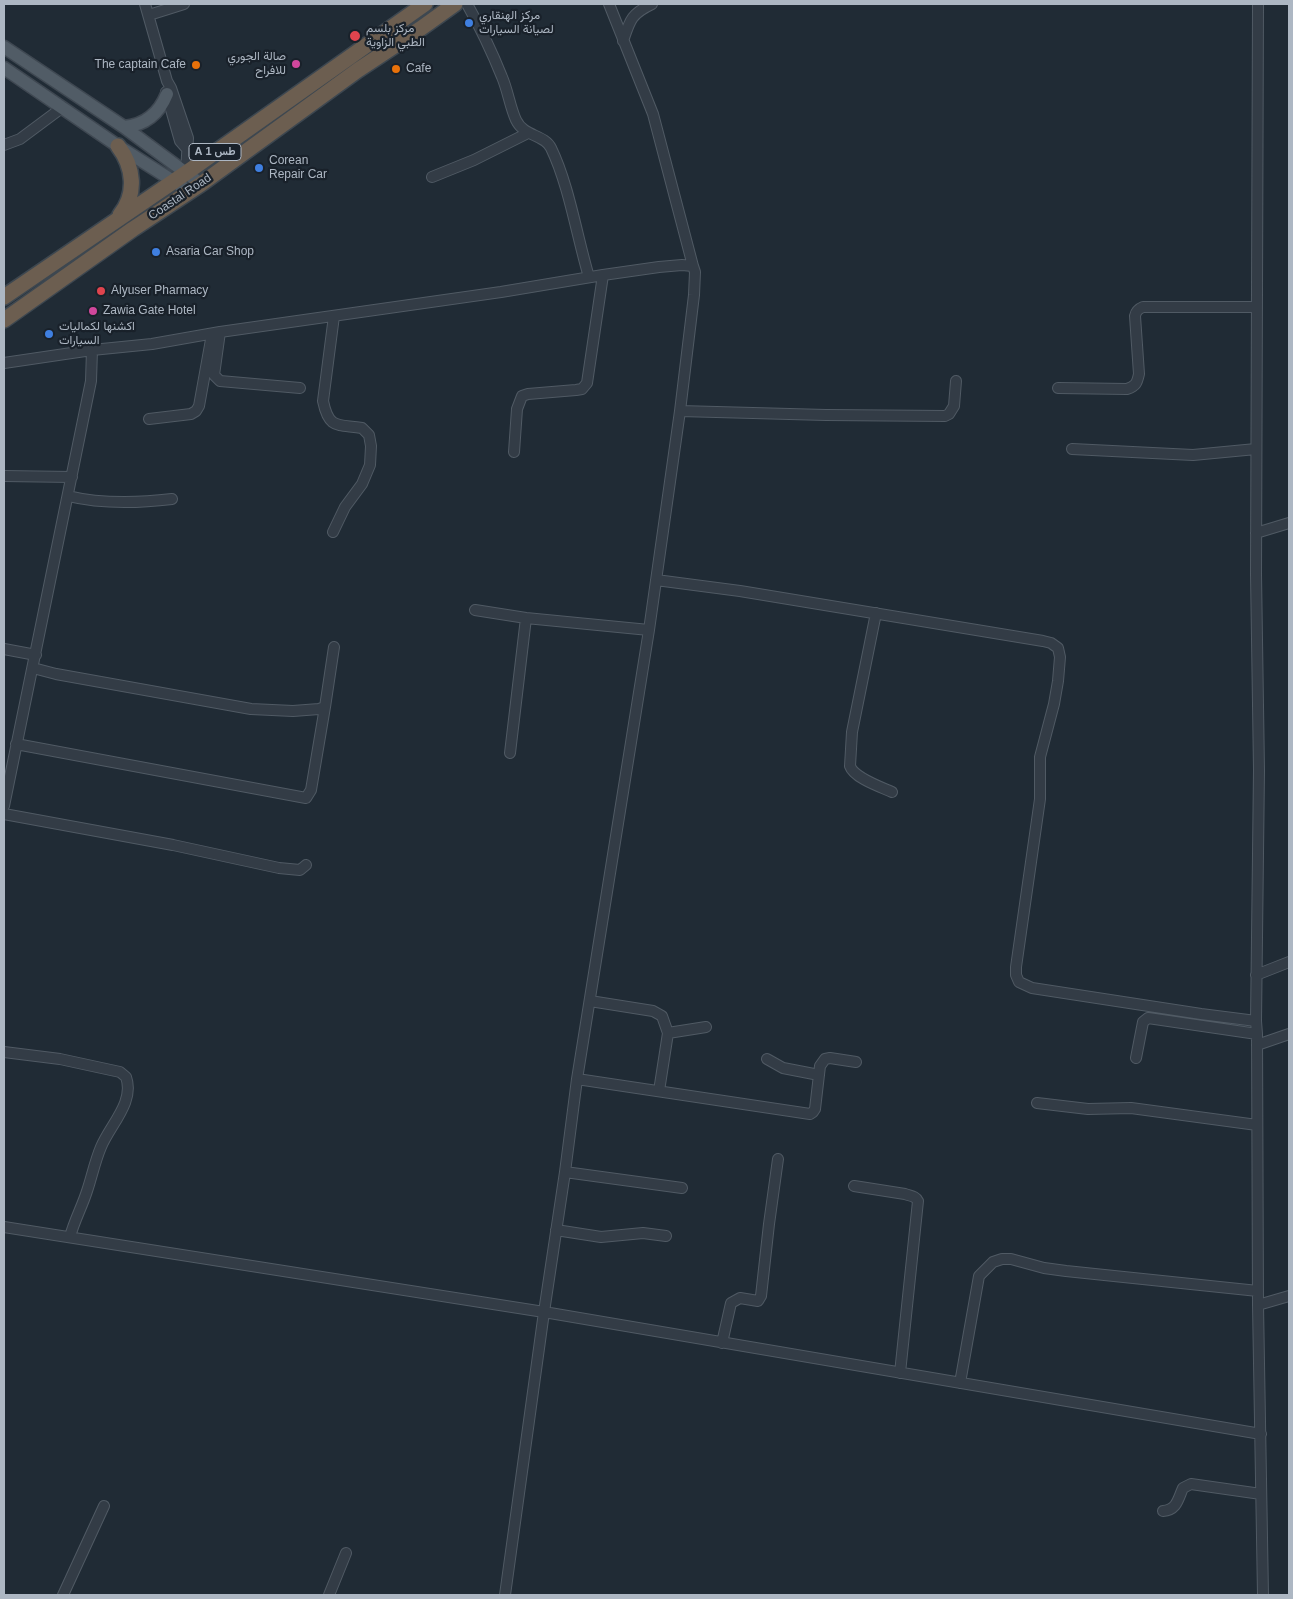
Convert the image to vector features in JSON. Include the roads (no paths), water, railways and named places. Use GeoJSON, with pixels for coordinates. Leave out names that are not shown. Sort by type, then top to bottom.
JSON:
{"type":"FeatureCollection","features":[{"type":"Feature","properties":{"kind":"highway","name":"Coastal Road"},"geometry":{"type":"LineString","coordinates":[[4,320],[195,188],[358,70],[454,4]]}},
{"type":"Feature","properties":{"kind":"highway","name":"Coastal Road"},"geometry":{"type":"LineString","coordinates":[[4,297],[186,173],[417,6]]}},
{"type":"Feature","properties":{"kind":"highway"},"geometry":{"type":"LineString","coordinates":[[116,220],[128,203],[132,183],[129,163],[118,146]]}},
{"type":"Feature","properties":{"kind":"main road"},"geometry":{"type":"LineString","coordinates":[[4,47],[124,127],[186,173],[195,188]]}},
{"type":"Feature","properties":{"kind":"main road"},"geometry":{"type":"LineString","coordinates":[[4,68],[173,181],[195,188]]}},
{"type":"Feature","properties":{"kind":"main road"},"geometry":{"type":"LineString","coordinates":[[124,127],[140,124],[147,120],[159,109],[167,88]]}},
{"type":"Feature","properties":{"kind":"street"},"geometry":{"type":"LineString","coordinates":[[145,4],[180,141],[187,149],[186,173]]}},
{"type":"Feature","properties":{"kind":"street"},"geometry":{"type":"LineString","coordinates":[[149,16],[184,4]]}},
{"type":"Feature","properties":{"kind":"street"},"geometry":{"type":"LineString","coordinates":[[467,4],[502,77],[510,97],[512,111],[518,123],[528,133],[540,137],[550,146],[567,195],[588,277]]}},
{"type":"Feature","properties":{"kind":"street"},"geometry":{"type":"LineString","coordinates":[[505,1595],[577,1079],[649,630],[680,411],[694,295],[695,272],[653,114],[609,4]]}},
{"type":"Feature","properties":{"kind":"street"},"geometry":{"type":"LineString","coordinates":[[624,41],[630,21],[640,9],[652,4]]}},
{"type":"Feature","properties":{"kind":"street"},"geometry":{"type":"LineString","coordinates":[[1258,4],[1256,449],[1258,770],[1256,1021],[1262,1595]]}},
{"type":"Feature","properties":{"kind":"street"},"geometry":{"type":"LineString","coordinates":[[4,145],[20,139],[63,108]]}},
{"type":"Feature","properties":{"kind":"street"},"geometry":{"type":"LineString","coordinates":[[432,177],[474,160],[528,133]]}},
{"type":"Feature","properties":{"kind":"street"},"geometry":{"type":"LineString","coordinates":[[4,363],[92,350],[152,344],[501,292],[603,274],[670,266],[693,266]]}},
{"type":"Feature","properties":{"kind":"street"},"geometry":{"type":"LineString","coordinates":[[514,452],[517,409],[522,396],[576,390],[582,388],[587,383],[603,274]]}},
{"type":"Feature","properties":{"kind":"street"},"geometry":{"type":"LineString","coordinates":[[1058,388],[1127,389],[1133,387],[1137,383],[1139,374],[1135,316],[1136,311],[1139,309],[1144,307],[1257,307]]}},
{"type":"Feature","properties":{"kind":"street"},"geometry":{"type":"LineString","coordinates":[[333,532],[345,507],[362,484],[370,465],[372,446],[369,435],[362,428],[339,426],[325,414],[323,401],[334,316]]}},
{"type":"Feature","properties":{"kind":"street"},"geometry":{"type":"LineString","coordinates":[[216,333],[214,372],[220,381],[300,388]]}},
{"type":"Feature","properties":{"kind":"street"},"geometry":{"type":"LineString","coordinates":[[149,419],[191,414],[196,411],[199,406],[216,333]]}},
{"type":"Feature","properties":{"kind":"street"},"geometry":{"type":"LineString","coordinates":[[4,806],[9,755],[16,744],[36,655],[92,381],[92,350]]}},
{"type":"Feature","properties":{"kind":"street"},"geometry":{"type":"LineString","coordinates":[[680,411],[945,416],[949,414],[954,406],[956,382]]}},
{"type":"Feature","properties":{"kind":"street"},"geometry":{"type":"LineString","coordinates":[[1072,449],[1193,455],[1256,449]]}},
{"type":"Feature","properties":{"kind":"street"},"geometry":{"type":"LineString","coordinates":[[4,476],[72,477]]}},
{"type":"Feature","properties":{"kind":"street"},"geometry":{"type":"LineString","coordinates":[[68,496],[83,500],[110,501],[172,499]]}},
{"type":"Feature","properties":{"kind":"street"},"geometry":{"type":"LineString","coordinates":[[1256,533],[1289,524]]}},
{"type":"Feature","properties":{"kind":"street"},"geometry":{"type":"LineString","coordinates":[[656,580],[740,591],[1052,643],[1058,648],[1060,657],[1058,681],[1053,710],[1040,757],[1040,799],[1016,967],[1016,975],[1019,982],[1032,988],[1256,1021]]}},
{"type":"Feature","properties":{"kind":"street"},"geometry":{"type":"LineString","coordinates":[[475,610],[526,618],[649,630]]}},
{"type":"Feature","properties":{"kind":"street"},"geometry":{"type":"LineString","coordinates":[[876,613],[852,732],[850,766],[852,772],[892,792]]}},
{"type":"Feature","properties":{"kind":"street"},"geometry":{"type":"LineString","coordinates":[[510,753],[526,618]]}},
{"type":"Feature","properties":{"kind":"street"},"geometry":{"type":"LineString","coordinates":[[16,744],[306,798],[311,790],[334,648]]}},
{"type":"Feature","properties":{"kind":"street"},"geometry":{"type":"LineString","coordinates":[[4,649],[36,655]]}},
{"type":"Feature","properties":{"kind":"street"},"geometry":{"type":"LineString","coordinates":[[33,668],[56,674],[252,709],[293,711],[325,707]]}},
{"type":"Feature","properties":{"kind":"street"},"geometry":{"type":"LineString","coordinates":[[4,814],[173,845],[279,868],[300,870],[306,865]]}},
{"type":"Feature","properties":{"kind":"street"},"geometry":{"type":"LineString","coordinates":[[1256,975],[1289,962]]}},
{"type":"Feature","properties":{"kind":"street"},"geometry":{"type":"LineString","coordinates":[[590,1000],[652,1011],[662,1016],[668,1033],[659,1091]]}},
{"type":"Feature","properties":{"kind":"street"},"geometry":{"type":"LineString","coordinates":[[1136,1058],[1144,1022],[1148,1018],[1257,1034]]}},
{"type":"Feature","properties":{"kind":"street"},"geometry":{"type":"LineString","coordinates":[[668,1033],[706,1027]]}},
{"type":"Feature","properties":{"kind":"street"},"geometry":{"type":"LineString","coordinates":[[1257,1045],[1289,1034]]}},
{"type":"Feature","properties":{"kind":"street"},"geometry":{"type":"LineString","coordinates":[[4,1052],[60,1059],[120,1072],[126,1076],[128,1088],[123,1107],[100,1149],[88,1190],[70,1238]]}},
{"type":"Feature","properties":{"kind":"street"},"geometry":{"type":"LineString","coordinates":[[767,1059],[783,1068],[819,1075]]}},
{"type":"Feature","properties":{"kind":"street"},"geometry":{"type":"LineString","coordinates":[[577,1079],[810,1114],[815,1109],[820,1066],[826,1059],[856,1062]]}},
{"type":"Feature","properties":{"kind":"street"},"geometry":{"type":"LineString","coordinates":[[1037,1103],[1088,1109],[1131,1108],[1257,1125]]}},
{"type":"Feature","properties":{"kind":"street"},"geometry":{"type":"LineString","coordinates":[[722,1343],[731,1303],[740,1298],[758,1301],[761,1296],[778,1159]]}},
{"type":"Feature","properties":{"kind":"street"},"geometry":{"type":"LineString","coordinates":[[565,1172],[682,1188]]}},
{"type":"Feature","properties":{"kind":"street"},"geometry":{"type":"LineString","coordinates":[[854,1186],[905,1194],[913,1196],[918,1201],[900,1373]]}},
{"type":"Feature","properties":{"kind":"street"},"geometry":{"type":"LineString","coordinates":[[4,1227],[544,1312],[1261,1434]]}},
{"type":"Feature","properties":{"kind":"street"},"geometry":{"type":"LineString","coordinates":[[556,1230],[600,1237],[643,1233],[666,1236]]}},
{"type":"Feature","properties":{"kind":"street"},"geometry":{"type":"LineString","coordinates":[[960,1383],[979,1276],[993,1262],[1002,1259],[1011,1259],[1044,1268],[1066,1271],[1147,1281],[1258,1291]]}},
{"type":"Feature","properties":{"kind":"street"},"geometry":{"type":"LineString","coordinates":[[1258,1305],[1289,1296]]}},
{"type":"Feature","properties":{"kind":"street"},"geometry":{"type":"LineString","coordinates":[[1163,1511],[1171,1510],[1174,1507],[1186,1484],[1262,1494]]}},
{"type":"Feature","properties":{"kind":"street"},"geometry":{"type":"LineString","coordinates":[[63,1595],[104,1506]]}},
{"type":"Feature","properties":{"kind":"street"},"geometry":{"type":"LineString","coordinates":[[329,1595],[346,1553]]}},
{"type":"Feature","properties":{"kind":"place","name":"مركز الهنقاري لصيانة السيارات"},"geometry":{"type":"Point","coordinates":[469,23]}},
{"type":"Feature","properties":{"kind":"place","name":"مركز بلسم الطبي الزاوية"},"geometry":{"type":"Point","coordinates":[355,36]}},
{"type":"Feature","properties":{"kind":"place","name":"صالة الجوري للافراح"},"geometry":{"type":"Point","coordinates":[296,64]}},
{"type":"Feature","properties":{"kind":"place","name":"The captain Cafe"},"geometry":{"type":"Point","coordinates":[196,65]}},
{"type":"Feature","properties":{"kind":"place","name":"Cafe"},"geometry":{"type":"Point","coordinates":[396,69]}},
{"type":"Feature","properties":{"kind":"place","name":"Corean Repair Car"},"geometry":{"type":"Point","coordinates":[259,168]}},
{"type":"Feature","properties":{"kind":"place","name":"Asaria Car Shop"},"geometry":{"type":"Point","coordinates":[156,252]}},
{"type":"Feature","properties":{"kind":"place","name":"Alyuser Pharmacy"},"geometry":{"type":"Point","coordinates":[101,291]}},
{"type":"Feature","properties":{"kind":"place","name":"Zawia Gate Hotel"},"geometry":{"type":"Point","coordinates":[93,311]}},
{"type":"Feature","properties":{"kind":"place","name":"اكشنها لكماليات السيارات"},"geometry":{"type":"Point","coordinates":[49,334]}}]}
